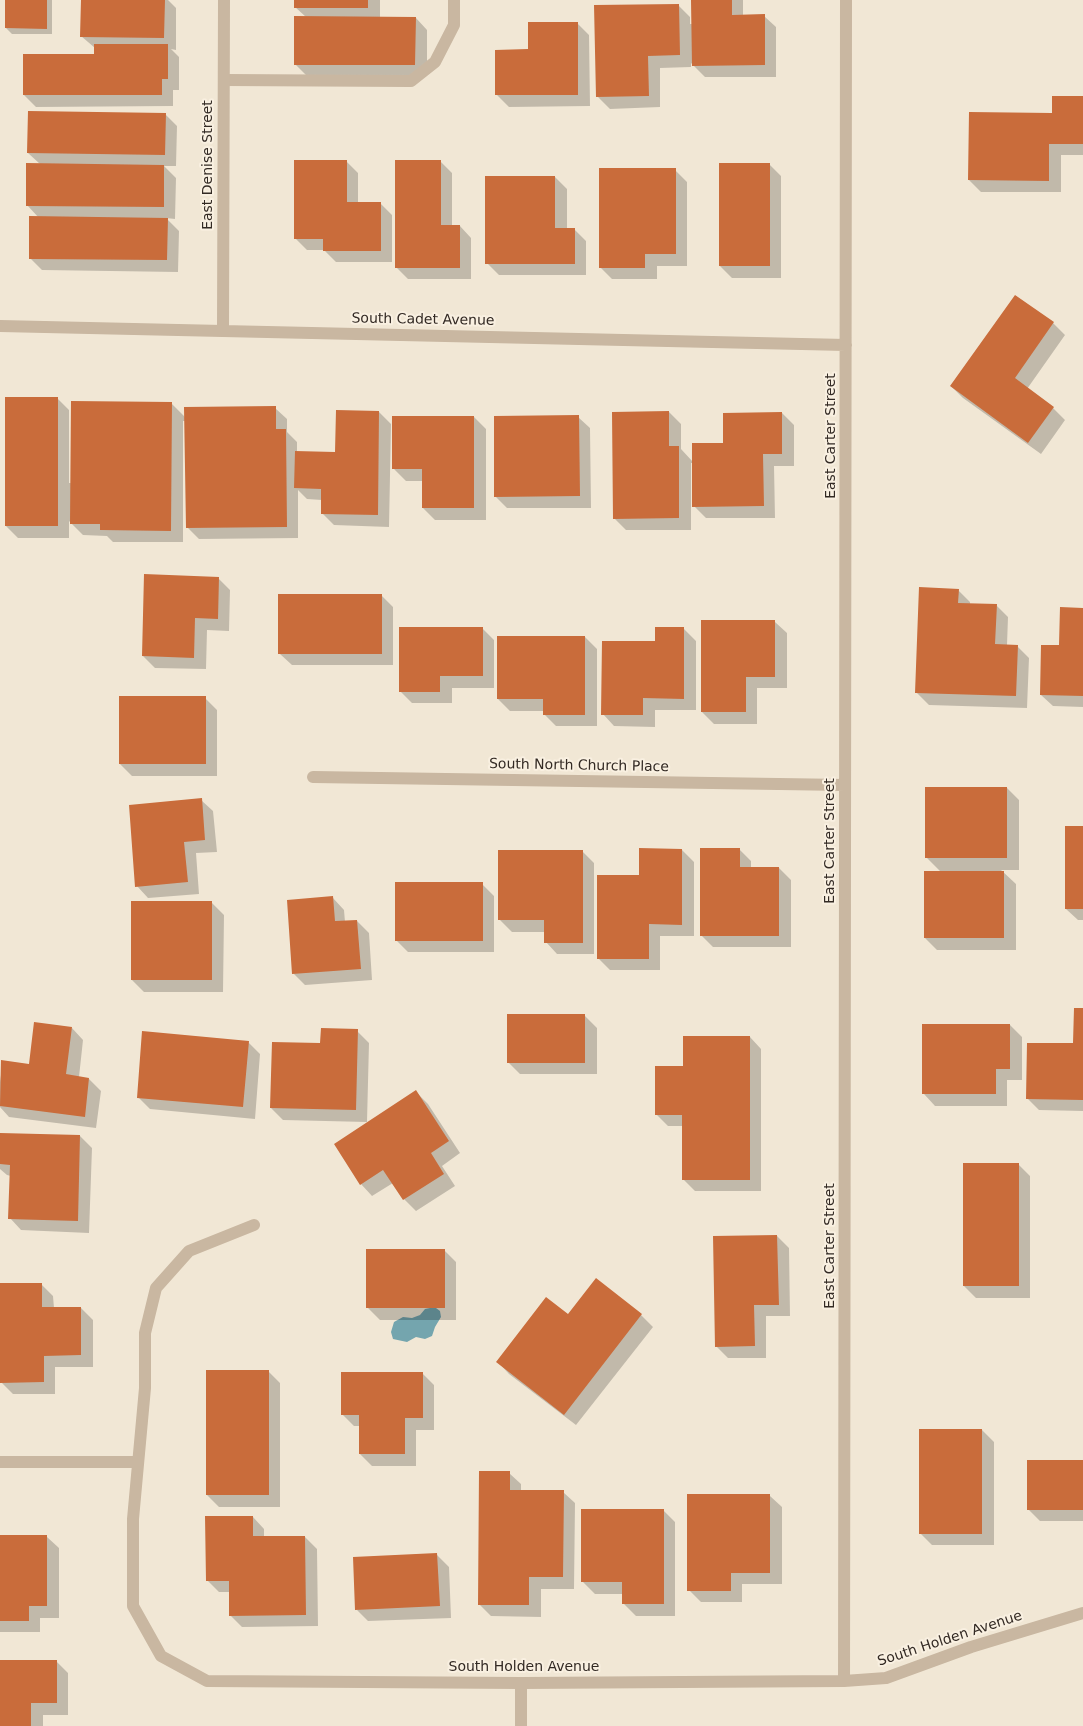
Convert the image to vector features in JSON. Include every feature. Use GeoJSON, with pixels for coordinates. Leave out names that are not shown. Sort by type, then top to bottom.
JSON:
{"type":"FeatureCollection","features":[{"type":"Feature","properties":{"kind":"street","name":"East Denise Street"},"geometry":{"type":"LineString","coordinates":[[223,331],[224,0]]}},
{"type":"Feature","properties":{"kind":"street"},"geometry":{"type":"LineString","coordinates":[[224,80],[411,82],[435,62],[454,25],[454,0]]}},
{"type":"Feature","properties":{"kind":"street","name":"East Carter Street"},"geometry":{"type":"LineString","coordinates":[[844,1681],[846,0]]}},
{"type":"Feature","properties":{"kind":"street","name":"South Cadet Avenue"},"geometry":{"type":"LineString","coordinates":[[0,326],[846,345]]}},
{"type":"Feature","properties":{"kind":"street","name":"South North Church Place"},"geometry":{"type":"LineString","coordinates":[[313,777],[845,785]]}},
{"type":"Feature","properties":{"kind":"street","name":"South Holden Avenue"},"geometry":{"type":"LineString","coordinates":[[254,1225],[189,1251],[156,1288],[145,1334],[145,1388],[134,1519],[134,1606],[161,1656],[207,1681],[521,1683],[844,1681],[886,1678],[971,1647],[1083,1613]]}},
{"type":"Feature","properties":{"kind":"street"},"geometry":{"type":"LineString","coordinates":[[0,1462],[138,1462]]}},
{"type":"Feature","properties":{"kind":"street"},"geometry":{"type":"LineString","coordinates":[[521,1683],[521,1726]]}},
{"type":"Feature","properties":{"kind":"water"},"geometry":{"type":"Polygon","coordinates":[[[436,1308],[440,1311],[441,1317],[432,1336],[425,1339],[416,1337],[407,1342],[393,1339],[391,1332],[394,1322],[403,1317],[412,1318],[420,1315],[425,1309],[436,1308]]]}},
{"type":"Feature","properties":{"kind":"building"},"geometry":{"type":"Polygon","coordinates":[[[5,0],[47,0],[47,29],[5,28],[5,0]]]}},
{"type":"Feature","properties":{"kind":"building"},"geometry":{"type":"Polygon","coordinates":[[[81,0],[165,0],[164,38],[80,37],[81,0]]]}},
{"type":"Feature","properties":{"kind":"building"},"geometry":{"type":"Polygon","coordinates":[[[294,0],[368,0],[368,8],[294,8],[294,0]]]}},
{"type":"Feature","properties":{"kind":"building"},"geometry":{"type":"Polygon","coordinates":[[[691,0],[732,0],[732,15],[765,14],[765,65],[692,66],[691,0]]]}},
{"type":"Feature","properties":{"kind":"building"},"geometry":{"type":"Polygon","coordinates":[[[679,4],[680,55],[648,56],[649,96],[596,97],[594,5],[679,4]]]}},
{"type":"Feature","properties":{"kind":"building"},"geometry":{"type":"Polygon","coordinates":[[[294,16],[416,17],[415,65],[294,65],[294,16]]]}},
{"type":"Feature","properties":{"kind":"building"},"geometry":{"type":"Polygon","coordinates":[[[528,22],[578,22],[578,95],[495,95],[495,50],[528,49],[528,22]]]}},
{"type":"Feature","properties":{"kind":"building"},"geometry":{"type":"Polygon","coordinates":[[[94,44],[168,44],[168,79],[162,79],[162,95],[23,95],[23,54],[94,54],[94,44]]]}},
{"type":"Feature","properties":{"kind":"building"},"geometry":{"type":"Polygon","coordinates":[[[1052,96],[1083,96],[1083,144],[1049,144],[1049,181],[968,180],[969,112],[1052,113],[1052,96]]]}},
{"type":"Feature","properties":{"kind":"building"},"geometry":{"type":"Polygon","coordinates":[[[28,111],[166,113],[165,155],[27,153],[28,111]]]}},
{"type":"Feature","properties":{"kind":"building"},"geometry":{"type":"Polygon","coordinates":[[[294,160],[347,160],[347,202],[381,202],[381,251],[323,251],[323,239],[294,239],[294,160]]]}},
{"type":"Feature","properties":{"kind":"building"},"geometry":{"type":"Polygon","coordinates":[[[395,160],[441,160],[441,225],[460,225],[460,268],[395,268],[395,160]]]}},
{"type":"Feature","properties":{"kind":"building"},"geometry":{"type":"Polygon","coordinates":[[[26,163],[164,165],[164,207],[26,206],[26,163]]]}},
{"type":"Feature","properties":{"kind":"building"},"geometry":{"type":"Polygon","coordinates":[[[719,163],[770,163],[770,266],[719,266],[719,163]]]}},
{"type":"Feature","properties":{"kind":"building"},"geometry":{"type":"Polygon","coordinates":[[[599,168],[676,168],[676,254],[645,254],[645,268],[599,268],[599,168]]]}},
{"type":"Feature","properties":{"kind":"building"},"geometry":{"type":"Polygon","coordinates":[[[485,176],[555,176],[555,228],[575,228],[575,264],[485,264],[485,176]]]}},
{"type":"Feature","properties":{"kind":"building"},"geometry":{"type":"Polygon","coordinates":[[[29,216],[168,218],[167,260],[29,259],[29,216]]]}},
{"type":"Feature","properties":{"kind":"building"},"geometry":{"type":"Polygon","coordinates":[[[1015,295],[1054,322],[1015,378],[1054,407],[1028,443],[950,386],[1015,295]]]}},
{"type":"Feature","properties":{"kind":"building"},"geometry":{"type":"Polygon","coordinates":[[[5,397],[58,397],[58,526],[5,526],[5,397]]]}},
{"type":"Feature","properties":{"kind":"building"},"geometry":{"type":"Polygon","coordinates":[[[71,401],[172,402],[171,531],[100,530],[100,524],[70,524],[71,401]]]}},
{"type":"Feature","properties":{"kind":"building"},"geometry":{"type":"Polygon","coordinates":[[[276,406],[276,429],[286,429],[287,527],[186,528],[184,407],[276,406]]]}},
{"type":"Feature","properties":{"kind":"building"},"geometry":{"type":"Polygon","coordinates":[[[336,410],[379,411],[378,515],[321,514],[321,489],[294,488],[295,451],[335,452],[336,410]]]}},
{"type":"Feature","properties":{"kind":"building"},"geometry":{"type":"Polygon","coordinates":[[[669,411],[669,446],[679,446],[679,518],[613,519],[612,412],[669,411]]]}},
{"type":"Feature","properties":{"kind":"building"},"geometry":{"type":"Polygon","coordinates":[[[782,412],[782,454],[763,454],[764,506],[692,507],[692,443],[723,443],[723,413],[782,412]]]}},
{"type":"Feature","properties":{"kind":"building"},"geometry":{"type":"Polygon","coordinates":[[[579,415],[580,496],[494,497],[494,416],[579,415]]]}},
{"type":"Feature","properties":{"kind":"building"},"geometry":{"type":"Polygon","coordinates":[[[392,416],[474,416],[474,508],[422,508],[422,469],[392,469],[392,416]]]}},
{"type":"Feature","properties":{"kind":"building"},"geometry":{"type":"Polygon","coordinates":[[[144,574],[219,577],[218,619],[195,618],[194,658],[142,656],[144,574]]]}},
{"type":"Feature","properties":{"kind":"building"},"geometry":{"type":"Polygon","coordinates":[[[919,587],[959,589],[958,603],[997,604],[995,644],[1018,645],[1016,696],[915,693],[919,587]]]}},
{"type":"Feature","properties":{"kind":"building"},"geometry":{"type":"Polygon","coordinates":[[[278,594],[382,594],[382,654],[278,654],[278,594]]]}},
{"type":"Feature","properties":{"kind":"building"},"geometry":{"type":"Polygon","coordinates":[[[1060,607],[1083,608],[1083,696],[1040,695],[1041,645],[1059,645],[1060,607]]]}},
{"type":"Feature","properties":{"kind":"building"},"geometry":{"type":"Polygon","coordinates":[[[701,620],[775,620],[775,677],[746,677],[746,712],[701,712],[701,620]]]}},
{"type":"Feature","properties":{"kind":"building"},"geometry":{"type":"Polygon","coordinates":[[[399,627],[483,627],[483,676],[440,676],[440,692],[399,692],[399,627]]]}},
{"type":"Feature","properties":{"kind":"building"},"geometry":{"type":"Polygon","coordinates":[[[655,627],[684,627],[684,699],[643,698],[643,715],[601,715],[602,641],[655,641],[655,627]]]}},
{"type":"Feature","properties":{"kind":"building"},"geometry":{"type":"Polygon","coordinates":[[[497,636],[585,636],[585,715],[543,715],[543,699],[497,699],[497,636]]]}},
{"type":"Feature","properties":{"kind":"building"},"geometry":{"type":"Polygon","coordinates":[[[119,696],[206,696],[206,764],[119,764],[119,696]]]}},
{"type":"Feature","properties":{"kind":"building"},"geometry":{"type":"Polygon","coordinates":[[[925,787],[1007,787],[1007,858],[925,858],[925,787]]]}},
{"type":"Feature","properties":{"kind":"building"},"geometry":{"type":"Polygon","coordinates":[[[202,798],[205,840],[184,842],[188,882],[135,887],[129,805],[202,798]]]}},
{"type":"Feature","properties":{"kind":"building"},"geometry":{"type":"Polygon","coordinates":[[[1065,826],[1083,826],[1083,909],[1065,909],[1065,826]]]}},
{"type":"Feature","properties":{"kind":"building"},"geometry":{"type":"Polygon","coordinates":[[[639,848],[682,849],[682,925],[649,924],[649,959],[597,959],[597,875],[639,875],[639,848]]]}},
{"type":"Feature","properties":{"kind":"building"},"geometry":{"type":"Polygon","coordinates":[[[700,848],[740,848],[740,867],[779,867],[779,936],[700,936],[700,848]]]}},
{"type":"Feature","properties":{"kind":"building"},"geometry":{"type":"Polygon","coordinates":[[[498,850],[583,850],[583,943],[544,943],[544,920],[498,920],[498,850]]]}},
{"type":"Feature","properties":{"kind":"building"},"geometry":{"type":"Polygon","coordinates":[[[924,871],[1004,871],[1004,938],[924,938],[924,871]]]}},
{"type":"Feature","properties":{"kind":"building"},"geometry":{"type":"Polygon","coordinates":[[[395,882],[483,882],[483,941],[395,941],[395,882]]]}},
{"type":"Feature","properties":{"kind":"building"},"geometry":{"type":"Polygon","coordinates":[[[333,896],[335,921],[357,920],[361,969],[292,974],[287,900],[333,896]]]}},
{"type":"Feature","properties":{"kind":"building"},"geometry":{"type":"Polygon","coordinates":[[[131,901],[212,901],[212,980],[131,980],[131,901]]]}},
{"type":"Feature","properties":{"kind":"building"},"geometry":{"type":"Polygon","coordinates":[[[1074,1008],[1083,1008],[1083,1100],[1026,1099],[1027,1043],[1073,1043],[1074,1008]]]}},
{"type":"Feature","properties":{"kind":"building"},"geometry":{"type":"Polygon","coordinates":[[[507,1014],[585,1014],[585,1063],[507,1063],[507,1014]]]}},
{"type":"Feature","properties":{"kind":"building"},"geometry":{"type":"Polygon","coordinates":[[[34,1022],[72,1027],[66,1074],[89,1078],[85,1117],[0,1106],[1,1060],[29,1064],[34,1022]]]}},
{"type":"Feature","properties":{"kind":"building"},"geometry":{"type":"Polygon","coordinates":[[[922,1024],[1010,1024],[1010,1069],[996,1069],[996,1094],[922,1094],[922,1024]]]}},
{"type":"Feature","properties":{"kind":"building"},"geometry":{"type":"Polygon","coordinates":[[[321,1028],[358,1029],[356,1110],[270,1108],[272,1042],[320,1043],[321,1028]]]}},
{"type":"Feature","properties":{"kind":"building"},"geometry":{"type":"Polygon","coordinates":[[[142,1031],[249,1041],[243,1107],[137,1098],[142,1031]]]}},
{"type":"Feature","properties":{"kind":"building"},"geometry":{"type":"Polygon","coordinates":[[[683,1036],[750,1036],[750,1180],[682,1180],[682,1115],[655,1115],[655,1066],[683,1066],[683,1036]]]}},
{"type":"Feature","properties":{"kind":"building"},"geometry":{"type":"Polygon","coordinates":[[[416,1090],[449,1141],[431,1153],[444,1174],[403,1200],[383,1170],[360,1185],[334,1144],[416,1090]]]}},
{"type":"Feature","properties":{"kind":"building"},"geometry":{"type":"Polygon","coordinates":[[[0,1133],[80,1135],[78,1221],[8,1219],[10,1165],[0,1164],[0,1133]]]}},
{"type":"Feature","properties":{"kind":"building"},"geometry":{"type":"Polygon","coordinates":[[[963,1163],[1019,1163],[1019,1286],[963,1286],[963,1163]]]}},
{"type":"Feature","properties":{"kind":"building"},"geometry":{"type":"Polygon","coordinates":[[[777,1235],[779,1305],[754,1305],[755,1346],[715,1347],[713,1236],[777,1235]]]}},
{"type":"Feature","properties":{"kind":"building"},"geometry":{"type":"Polygon","coordinates":[[[366,1249],[445,1249],[445,1308],[366,1308],[366,1249]]]}},
{"type":"Feature","properties":{"kind":"building"},"geometry":{"type":"Polygon","coordinates":[[[596,1278],[642,1314],[564,1415],[496,1362],[546,1297],[568,1314],[596,1278]]]}},
{"type":"Feature","properties":{"kind":"building"},"geometry":{"type":"Polygon","coordinates":[[[0,1283],[42,1283],[42,1307],[81,1307],[81,1355],[44,1356],[44,1382],[0,1383],[0,1283]]]}},
{"type":"Feature","properties":{"kind":"building"},"geometry":{"type":"Polygon","coordinates":[[[206,1370],[269,1370],[269,1495],[206,1495],[206,1370]]]}},
{"type":"Feature","properties":{"kind":"building"},"geometry":{"type":"Polygon","coordinates":[[[341,1372],[423,1372],[423,1418],[405,1418],[405,1454],[359,1454],[359,1415],[341,1415],[341,1372]]]}},
{"type":"Feature","properties":{"kind":"building"},"geometry":{"type":"Polygon","coordinates":[[[919,1429],[982,1429],[982,1534],[919,1534],[919,1429]]]}},
{"type":"Feature","properties":{"kind":"building"},"geometry":{"type":"Polygon","coordinates":[[[1027,1460],[1083,1460],[1083,1510],[1027,1510],[1027,1460]]]}},
{"type":"Feature","properties":{"kind":"building"},"geometry":{"type":"Polygon","coordinates":[[[479,1471],[510,1471],[510,1490],[564,1490],[563,1577],[529,1577],[529,1605],[478,1605],[479,1471]]]}},
{"type":"Feature","properties":{"kind":"building"},"geometry":{"type":"Polygon","coordinates":[[[687,1494],[770,1494],[770,1573],[731,1573],[731,1591],[687,1591],[687,1494]]]}},
{"type":"Feature","properties":{"kind":"building"},"geometry":{"type":"Polygon","coordinates":[[[581,1509],[664,1509],[664,1604],[622,1604],[622,1582],[581,1582],[581,1509]]]}},
{"type":"Feature","properties":{"kind":"building"},"geometry":{"type":"Polygon","coordinates":[[[205,1516],[253,1516],[253,1536],[305,1536],[306,1615],[229,1616],[229,1581],[206,1581],[205,1516]]]}},
{"type":"Feature","properties":{"kind":"building"},"geometry":{"type":"Polygon","coordinates":[[[0,1535],[47,1535],[47,1606],[29,1606],[29,1621],[0,1621],[0,1535]]]}},
{"type":"Feature","properties":{"kind":"building"},"geometry":{"type":"Polygon","coordinates":[[[437,1553],[440,1606],[355,1610],[353,1557],[437,1553]]]}},
{"type":"Feature","properties":{"kind":"building"},"geometry":{"type":"Polygon","coordinates":[[[0,1660],[57,1660],[57,1703],[31,1703],[31,1726],[0,1726],[0,1660]]]}}]}
